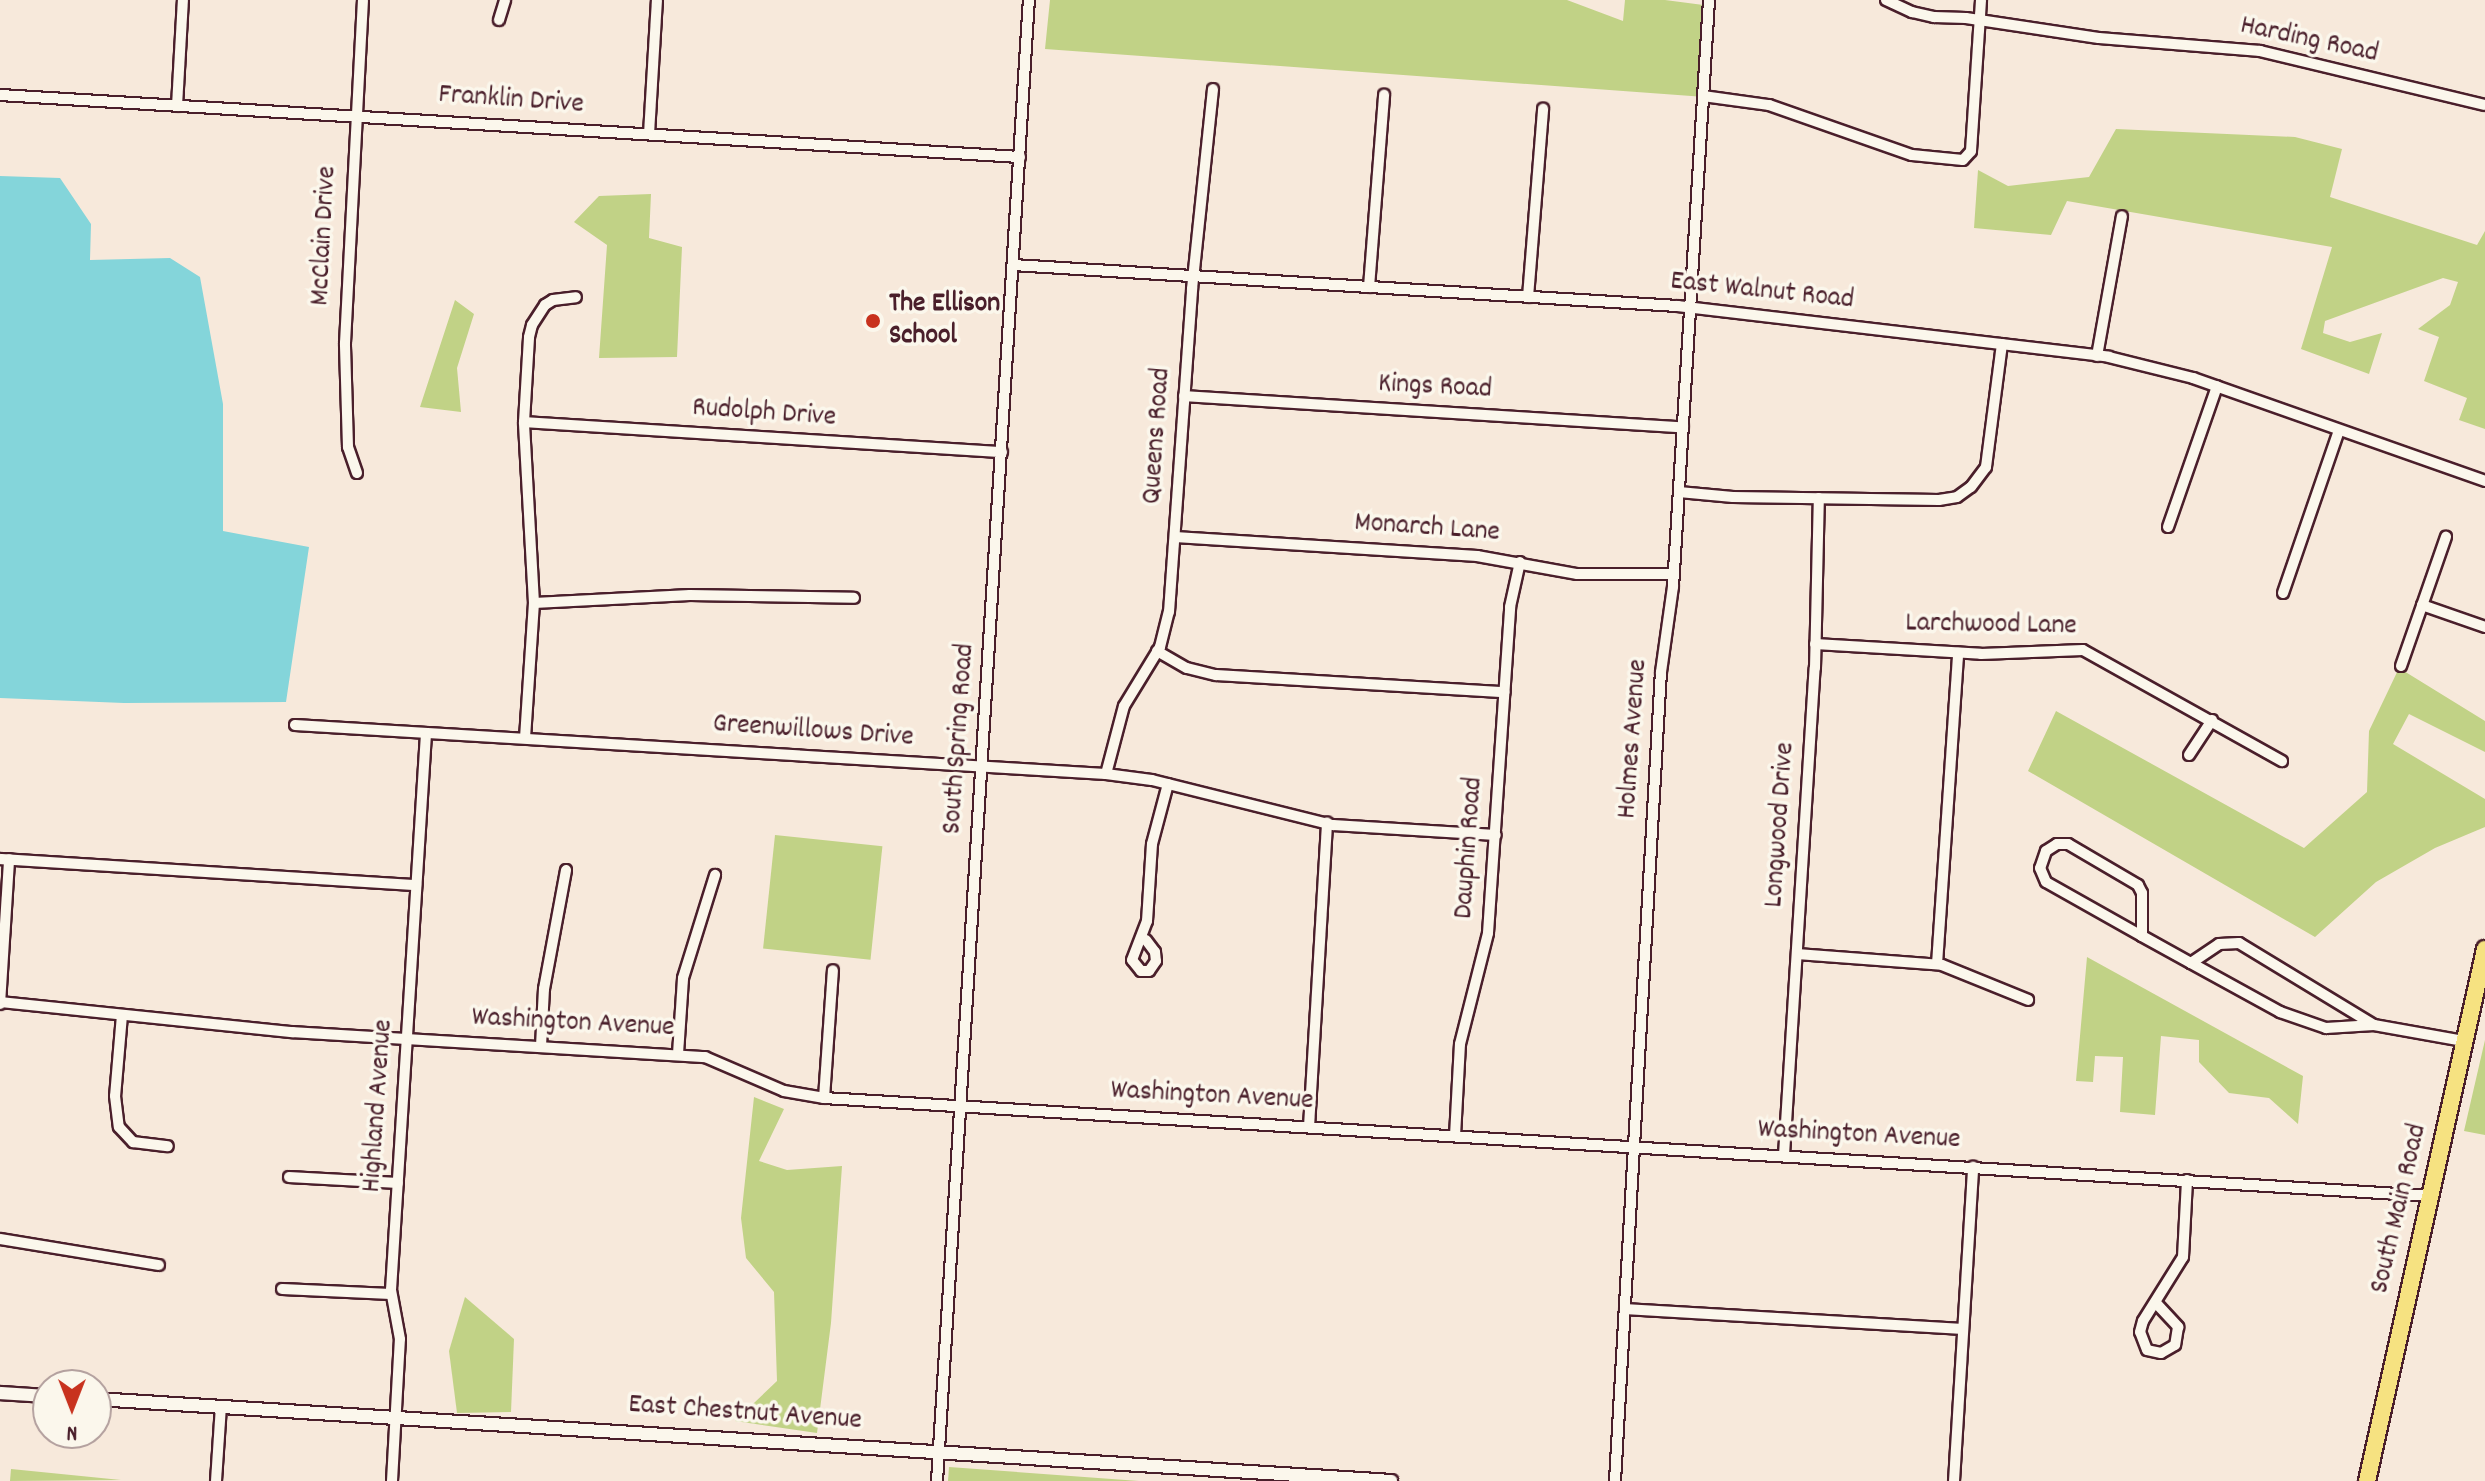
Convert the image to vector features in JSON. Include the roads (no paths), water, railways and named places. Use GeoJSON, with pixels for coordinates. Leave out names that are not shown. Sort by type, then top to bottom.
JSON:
{"type":"FeatureCollection","features":[{"type":"Feature","properties":{"kind":"main road","name":"South Main Road"},"geometry":{"type":"LineString","coordinates":[[2367,1481],[2485,949]]}},
{"type":"Feature","properties":{"kind":"street"},"geometry":{"type":"LineString","coordinates":[[177,106],[183,0]]}},
{"type":"Feature","properties":{"kind":"street","name":"McClain Drive"},"geometry":{"type":"LineString","coordinates":[[357,473],[348,447],[345,379],[355,116],[363,0]]}},
{"type":"Feature","properties":{"kind":"street"},"geometry":{"type":"LineString","coordinates":[[499,20],[505,0]]}},
{"type":"Feature","properties":{"kind":"street"},"geometry":{"type":"LineString","coordinates":[[649,134],[657,0]]}},
{"type":"Feature","properties":{"kind":"street","name":"South Spring Road"},"geometry":{"type":"LineString","coordinates":[[937,1481],[1029,0]]}},
{"type":"Feature","properties":{"kind":"street","name":"Holmes Avenue"},"geometry":{"type":"LineString","coordinates":[[1615,1481],[1661,672],[1674,574],[1709,0]]}},
{"type":"Feature","properties":{"kind":"street","name":"Harding Road"},"geometry":{"type":"LineString","coordinates":[[1886,0],[1912,12],[1934,17],[1979,19],[2099,38],[2260,51],[2485,105]]}},
{"type":"Feature","properties":{"kind":"street"},"geometry":{"type":"LineString","coordinates":[[1703,96],[1769,105],[1912,155],[1963,160],[1971,151],[1981,0]]}},
{"type":"Feature","properties":{"kind":"street","name":"Queens Road"},"geometry":{"type":"LineString","coordinates":[[1106,774],[1124,706],[1157,651],[1169,612],[1194,276],[1213,89]]}},
{"type":"Feature","properties":{"kind":"street","name":"Franklin Drive"},"geometry":{"type":"LineString","coordinates":[[0,95],[1020,157]]}},
{"type":"Feature","properties":{"kind":"street"},"geometry":{"type":"LineString","coordinates":[[1369,287],[1384,95]]}},
{"type":"Feature","properties":{"kind":"street"},"geometry":{"type":"LineString","coordinates":[[1528,297],[1543,109]]}},
{"type":"Feature","properties":{"kind":"street"},"geometry":{"type":"LineString","coordinates":[[2097,356],[2122,216]]}},
{"type":"Feature","properties":{"kind":"street","name":"East Walnut Road"},"geometry":{"type":"LineString","coordinates":[[1013,265],[1690,307],[2097,356],[2159,367],[2485,481]]}},
{"type":"Feature","properties":{"kind":"street"},"geometry":{"type":"LineString","coordinates":[[525,738],[534,603],[524,422],[532,325],[553,300],[576,297]]}},
{"type":"Feature","properties":{"kind":"street"},"geometry":{"type":"LineString","coordinates":[[1679,492],[1939,500],[1965,492],[1979,478],[1990,453],[2002,344]]}},
{"type":"Feature","properties":{"kind":"street"},"geometry":{"type":"LineString","coordinates":[[2168,527],[2217,386]]}},
{"type":"Feature","properties":{"kind":"street","name":"Kings Road"},"geometry":{"type":"LineString","coordinates":[[1184,396],[1683,427]]}},
{"type":"Feature","properties":{"kind":"street","name":"Rudolph Drive"},"geometry":{"type":"LineString","coordinates":[[524,422],[1002,452]]}},
{"type":"Feature","properties":{"kind":"street"},"geometry":{"type":"LineString","coordinates":[[2283,593],[2339,430]]}},
{"type":"Feature","properties":{"kind":"street","name":"Longwood Drive"},"geometry":{"type":"LineString","coordinates":[[1784,1155],[1815,644],[1819,498]]}},
{"type":"Feature","properties":{"kind":"street","name":"Monarch Lane"},"geometry":{"type":"LineString","coordinates":[[1175,537],[1477,556],[1577,574],[1674,574]]}},
{"type":"Feature","properties":{"kind":"street"},"geometry":{"type":"LineString","coordinates":[[2401,666],[2446,537]]}},
{"type":"Feature","properties":{"kind":"street","name":"Dauphin Road"},"geometry":{"type":"LineString","coordinates":[[1455,1136],[1460,1044],[1486,946],[1510,607],[1520,562]]}},
{"type":"Feature","properties":{"kind":"street"},"geometry":{"type":"LineString","coordinates":[[534,603],[690,595],[854,598]]}},
{"type":"Feature","properties":{"kind":"street"},"geometry":{"type":"LineString","coordinates":[[2422,605],[2485,627]]}},
{"type":"Feature","properties":{"kind":"street","name":"Larchwood Lane"},"geometry":{"type":"LineString","coordinates":[[1815,644],[1958,653],[2083,650],[2282,761]]}},
{"type":"Feature","properties":{"kind":"street"},"geometry":{"type":"LineString","coordinates":[[1157,651],[1187,668],[1216,675],[1505,692]]}},
{"type":"Feature","properties":{"kind":"street"},"geometry":{"type":"LineString","coordinates":[[1937,964],[1958,653]]}},
{"type":"Feature","properties":{"kind":"street"},"geometry":{"type":"LineString","coordinates":[[2189,755],[2212,720]]}},
{"type":"Feature","properties":{"kind":"street","name":"Greenwillows Drive"},"geometry":{"type":"LineString","coordinates":[[295,725],[1106,774],[1168,784],[1327,823],[1496,835]]}},
{"type":"Feature","properties":{"kind":"street","name":"Highland Avenue"},"geometry":{"type":"LineString","coordinates":[[392,1481],[400,1339],[391,1294],[426,733]]}},
{"type":"Feature","properties":{"kind":"street"},"geometry":{"type":"LineString","coordinates":[[1146,940],[1155,952],[1156,961],[1149,971],[1141,971],[1132,960],[1147,921],[1152,844],[1168,784]]}},
{"type":"Feature","properties":{"kind":"street"},"geometry":{"type":"LineString","coordinates":[[1309,1127],[1327,823]]}},
{"type":"Feature","properties":{"kind":"street"},"geometry":{"type":"LineString","coordinates":[[2142,936],[2142,893],[2138,885],[2068,844],[2051,846],[2046,851],[2040,868],[2046,882],[2142,936],[2191,963],[2309,1025],[2326,1028],[2374,1025],[2464,1041]]}},
{"type":"Feature","properties":{"kind":"street"},"geometry":{"type":"LineString","coordinates":[[0,1003],[4,859],[416,885]]}},
{"type":"Feature","properties":{"kind":"street"},"geometry":{"type":"LineString","coordinates":[[541,1046],[544,989],[566,870]]}},
{"type":"Feature","properties":{"kind":"street"},"geometry":{"type":"LineString","coordinates":[[678,1054],[683,978],[715,875]]}},
{"type":"Feature","properties":{"kind":"street"},"geometry":{"type":"LineString","coordinates":[[2191,963],[2219,944],[2239,943],[2374,1025]]}},
{"type":"Feature","properties":{"kind":"street"},"geometry":{"type":"LineString","coordinates":[[1797,954],[1937,964],[2028,1000]]}},
{"type":"Feature","properties":{"kind":"street"},"geometry":{"type":"LineString","coordinates":[[824,1098],[833,970]]}},
{"type":"Feature","properties":{"kind":"street","name":"Washington Avenue"},"geometry":{"type":"LineString","coordinates":[[0,1003],[407,1038],[705,1057],[784,1091],[824,1098],[2430,1196]]}},
{"type":"Feature","properties":{"kind":"street"},"geometry":{"type":"LineString","coordinates":[[122,1015],[115,1096],[119,1127],[133,1142],[168,1146]]}},
{"type":"Feature","properties":{"kind":"street"},"geometry":{"type":"LineString","coordinates":[[1954,1481],[1973,1167]]}},
{"type":"Feature","properties":{"kind":"street"},"geometry":{"type":"LineString","coordinates":[[289,1177],[398,1183]]}},
{"type":"Feature","properties":{"kind":"street"},"geometry":{"type":"LineString","coordinates":[[2156,1303],[2178,1327],[2175,1345],[2161,1353],[2147,1350],[2140,1337],[2143,1321],[2183,1257],[2187,1180]]}},
{"type":"Feature","properties":{"kind":"street"},"geometry":{"type":"LineString","coordinates":[[0,1239],[159,1265]]}},
{"type":"Feature","properties":{"kind":"street"},"geometry":{"type":"LineString","coordinates":[[282,1289],[391,1294]]}},
{"type":"Feature","properties":{"kind":"street"},"geometry":{"type":"LineString","coordinates":[[1625,1309],[1962,1329]]}},
{"type":"Feature","properties":{"kind":"street"},"geometry":{"type":"LineString","coordinates":[[0,1393],[32,1395]]}},
{"type":"Feature","properties":{"kind":"street","name":"East Chestnut Avenue"},"geometry":{"type":"LineString","coordinates":[[112,1400],[1391,1481]]}},
{"type":"Feature","properties":{"kind":"street"},"geometry":{"type":"LineString","coordinates":[[216,1481],[221,1406]]}},
{"type":"Feature","properties":{"kind":"water"},"geometry":{"type":"Polygon","coordinates":[[[0,176],[60,178],[91,224],[90,260],[170,258],[200,277],[223,404],[223,531],[309,547],[286,702],[124,703],[0,698],[0,176]]]}},
{"type":"Feature","properties":{"kind":"place","name":"The Ellison School"},"geometry":{"type":"Point","coordinates":[873,321]}}]}
